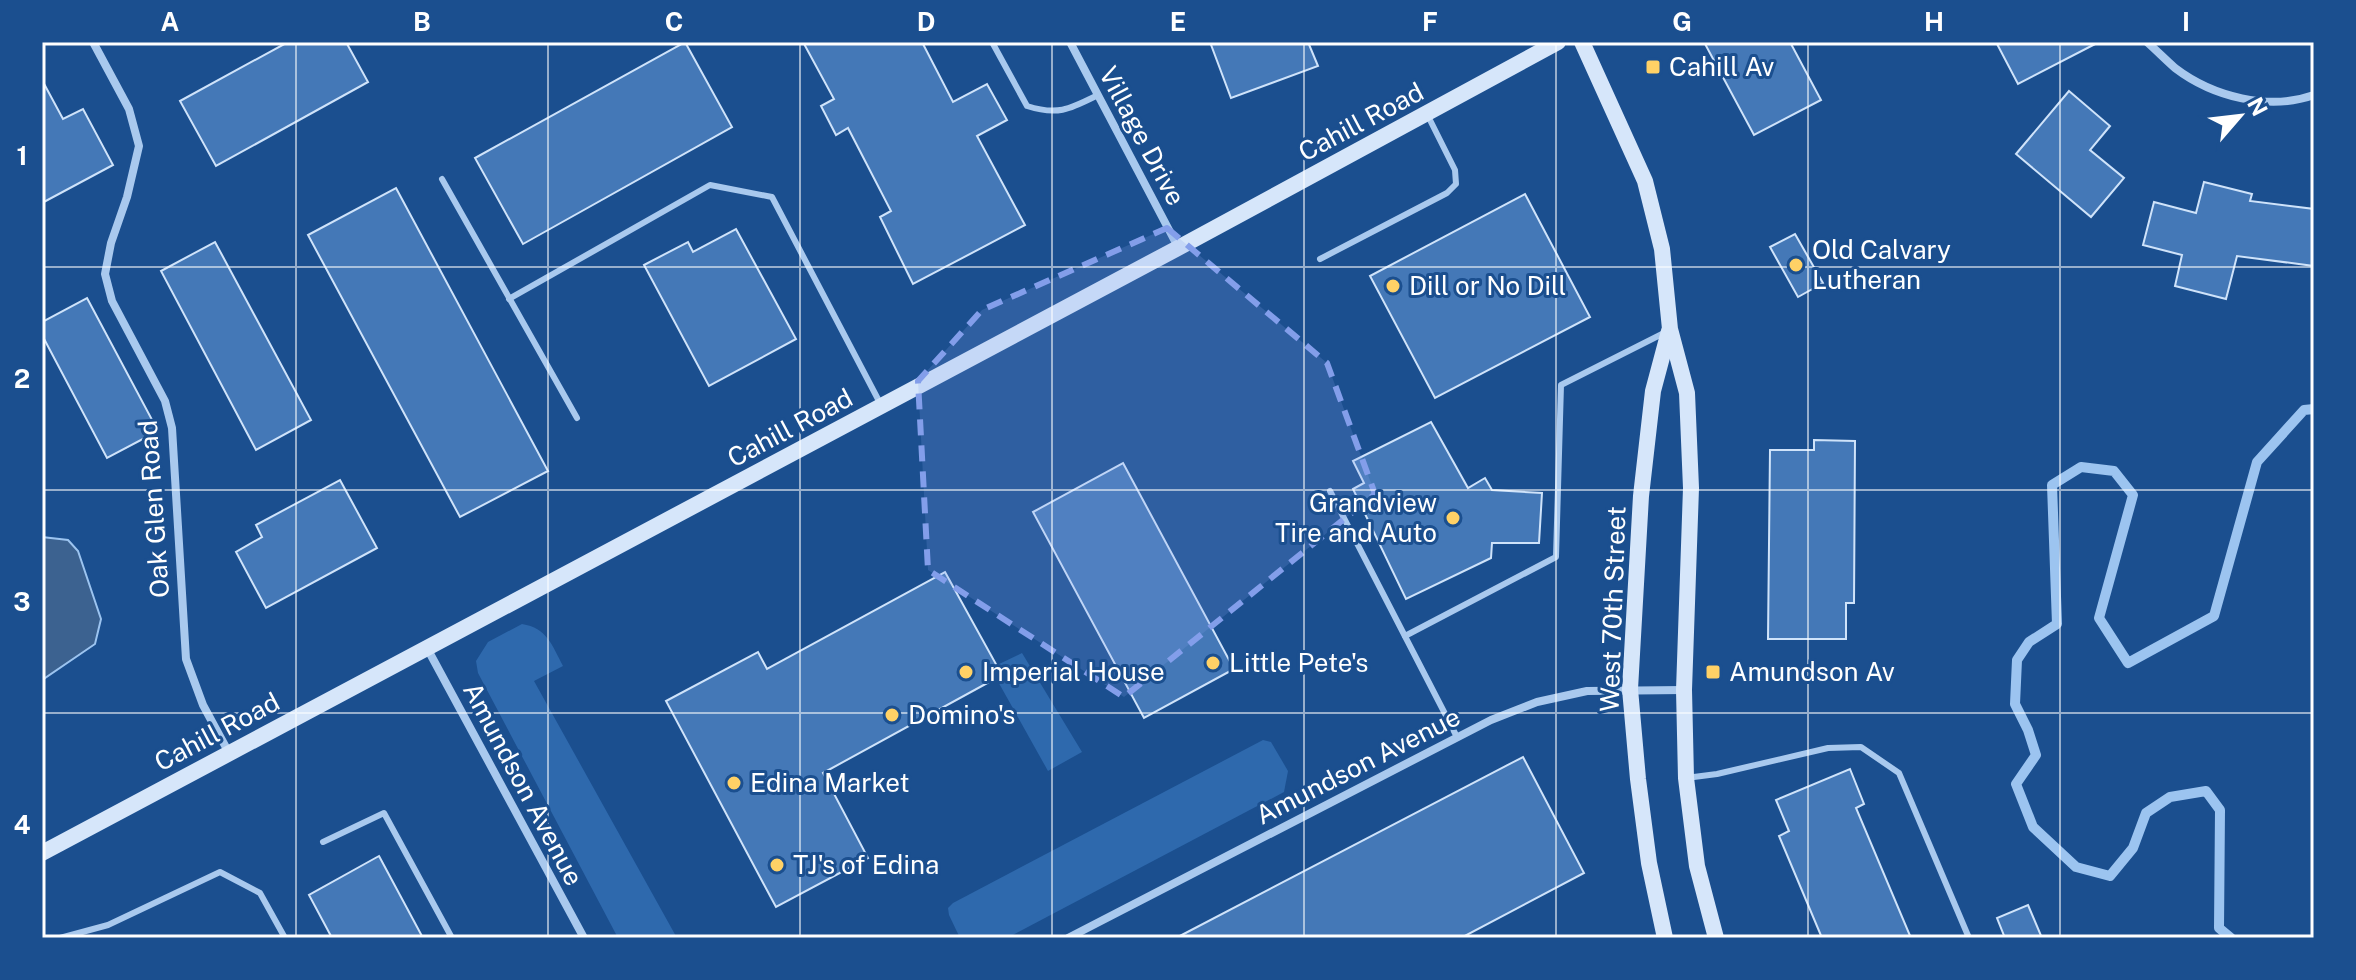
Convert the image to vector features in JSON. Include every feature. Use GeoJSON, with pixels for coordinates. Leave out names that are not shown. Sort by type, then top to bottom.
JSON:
{"type":"FeatureCollection","features":[{"type":"Feature","properties":{"kind":"street","name":"Oak Glen Road"},"geometry":{"type":"LineString","coordinates":[[93,42],[129,109],[139,146],[105,274],[112,301],[165,401],[172,428],[186,659],[203,705],[229,753]]}},
{"type":"Feature","properties":{"kind":"street","name":"Village Drive"},"geometry":{"type":"LineString","coordinates":[[1070,42],[1178,248]]}},
{"type":"Feature","properties":{"kind":"street","name":"Cahill Road"},"geometry":{"type":"LineString","coordinates":[[42,853],[1558,42]]}},
{"type":"Feature","properties":{"kind":"street","name":"West 70th Street"},"geometry":{"type":"LineString","coordinates":[[1582,42],[1645,181],[1662,249],[1670,329],[1687,393],[1691,488],[1684,690],[1686,778],[1697,866],[1716,938]]}},
{"type":"Feature","properties":{"kind":"street"},"geometry":{"type":"LineString","coordinates":[[2147,42],[2177,69],[2215,90],[2257,102],[2302,99],[2314,95]]}},
{"type":"Feature","properties":{"kind":"street","name":"West 70th Street"},"geometry":{"type":"LineString","coordinates":[[1665,938],[1649,863],[1630,689],[1644,466],[1653,391],[1670,329]]}},
{"type":"Feature","properties":{"kind":"street","name":"Amundson Avenue"},"geometry":{"type":"LineString","coordinates":[[427,648],[584,938]]}},
{"type":"Feature","properties":{"kind":"street","name":"Amundson Avenue"},"geometry":{"type":"LineString","coordinates":[[1068,938],[1491,720],[1537,702],[1587,691],[1684,690]]}},
{"type":"Feature","properties":{"kind":"lane"},"geometry":{"type":"LineString","coordinates":[[992,42],[1027,106],[1049,113],[1076,106],[1098,95]]}},
{"type":"Feature","properties":{"kind":"lane"},"geometry":{"type":"LineString","coordinates":[[1320,259],[1447,193],[1456,184],[1455,170],[1427,114]]}},
{"type":"Feature","properties":{"kind":"lane"},"geometry":{"type":"LineString","coordinates":[[442,179],[577,418]]}},
{"type":"Feature","properties":{"kind":"lane"},"geometry":{"type":"LineString","coordinates":[[509,299],[710,185],[772,197],[881,406]]}},
{"type":"Feature","properties":{"kind":"lane"},"geometry":{"type":"LineString","coordinates":[[1405,636],[1556,557],[1561,385],[1670,329]]}},
{"type":"Feature","properties":{"kind":"lane"},"geometry":{"type":"LineString","coordinates":[[1330,491],[1457,737]]}},
{"type":"Feature","properties":{"kind":"lane"},"geometry":{"type":"LineString","coordinates":[[1686,778],[1717,774],[1828,748],[1861,747],[1899,773],[1969,938]]}},
{"type":"Feature","properties":{"kind":"lane"},"geometry":{"type":"LineString","coordinates":[[323,842],[384,813],[452,938]]}},
{"type":"Feature","properties":{"kind":"lane"},"geometry":{"type":"LineString","coordinates":[[60,938],[108,925],[220,872],[260,893],[285,938]]}},
{"type":"Feature","properties":{"kind":"highlighted area"},"geometry":{"type":"Polygon","coordinates":[[[1167,228],[1327,363],[1375,494],[1124,697],[928,570],[918,381],[982,310],[1167,228]]]}},
{"type":"Feature","properties":{"kind":"shaded area"},"geometry":{"type":"Polygon","coordinates":[[[42,537],[68,540],[78,551],[101,619],[95,644],[42,680],[42,537]]]}},
{"type":"Feature","properties":{"kind":"shaded area"},"geometry":{"type":"Polygon","coordinates":[[[522,624],[543,634],[563,666],[534,681],[677,938],[618,938],[478,673],[476,661],[488,642],[522,624]]]}},
{"type":"Feature","properties":{"kind":"shaded area"},"geometry":{"type":"Polygon","coordinates":[[[1022,653],[1082,752],[1048,771],[996,678],[1002,675],[997,665],[1022,653]]]}},
{"type":"Feature","properties":{"kind":"shaded area"},"geometry":{"type":"Polygon","coordinates":[[[1263,740],[1271,742],[1288,771],[1284,792],[1007,938],[960,938],[949,915],[948,908],[953,903],[1263,740]]]}},
{"type":"Feature","properties":{"kind":"building"},"geometry":{"type":"Polygon","coordinates":[[[288,42],[346,42],[368,82],[216,166],[180,101],[288,42]]]}},
{"type":"Feature","properties":{"kind":"building"},"geometry":{"type":"Polygon","coordinates":[[[685,42],[732,127],[523,244],[475,158],[685,42]]]}},
{"type":"Feature","properties":{"kind":"building"},"geometry":{"type":"Polygon","coordinates":[[[803,42],[922,42],[953,102],[987,84],[1007,120],[977,136],[1025,225],[913,284],[880,217],[891,211],[848,128],[836,135],[821,106],[834,99],[803,42]]]}},
{"type":"Feature","properties":{"kind":"building"},"geometry":{"type":"Polygon","coordinates":[[[1210,42],[1308,42],[1318,66],[1231,98],[1210,42]]]}},
{"type":"Feature","properties":{"kind":"building"},"geometry":{"type":"Polygon","coordinates":[[[1704,42],[1790,42],[1821,100],[1754,135],[1704,42]]]}},
{"type":"Feature","properties":{"kind":"building"},"geometry":{"type":"Polygon","coordinates":[[[1996,42],[2099,42],[2018,84],[1996,42]]]}},
{"type":"Feature","properties":{"kind":"building"},"geometry":{"type":"Polygon","coordinates":[[[42,80],[63,119],[83,109],[113,165],[42,203],[42,80]]]}},
{"type":"Feature","properties":{"kind":"building"},"geometry":{"type":"Polygon","coordinates":[[[2069,91],[2110,126],[2090,150],[2124,178],[2091,217],[2016,154],[2069,91]]]}},
{"type":"Feature","properties":{"kind":"building"},"geometry":{"type":"Polygon","coordinates":[[[2204,182],[2252,194],[2250,201],[2314,209],[2314,266],[2237,256],[2226,299],[2175,286],[2182,255],[2143,245],[2154,202],[2196,213],[2204,182]]]}},
{"type":"Feature","properties":{"kind":"building"},"geometry":{"type":"Polygon","coordinates":[[[396,188],[548,471],[460,517],[308,235],[396,188]]]}},
{"type":"Feature","properties":{"kind":"building"},"geometry":{"type":"Polygon","coordinates":[[[1525,194],[1590,317],[1435,398],[1370,276],[1525,194]]]}},
{"type":"Feature","properties":{"kind":"building"},"geometry":{"type":"Polygon","coordinates":[[[736,229],[796,339],[709,386],[644,265],[688,242],[693,252],[736,229]]]}},
{"type":"Feature","properties":{"kind":"building","name":"Old Calvary Lutheran"},"geometry":{"type":"Polygon","coordinates":[[[1795,234],[1823,283],[1798,297],[1770,247],[1795,234]]]}},
{"type":"Feature","properties":{"kind":"building"},"geometry":{"type":"Polygon","coordinates":[[[215,242],[311,420],[256,450],[161,271],[215,242]]]}},
{"type":"Feature","properties":{"kind":"building"},"geometry":{"type":"Polygon","coordinates":[[[87,298],[158,431],[107,458],[42,335],[42,322],[87,298]]]}},
{"type":"Feature","properties":{"kind":"building","name":"Grandview Tire and Auto"},"geometry":{"type":"Polygon","coordinates":[[[1431,422],[1468,488],[1485,478],[1492,490],[1542,493],[1539,543],[1492,543],[1491,558],[1406,599],[1353,489],[1364,483],[1353,461],[1431,422]]]}},
{"type":"Feature","properties":{"kind":"building"},"geometry":{"type":"Polygon","coordinates":[[[1814,440],[1855,441],[1854,603],[1846,603],[1846,639],[1768,639],[1770,450],[1814,450],[1814,440]]]}},
{"type":"Feature","properties":{"kind":"building"},"geometry":{"type":"Polygon","coordinates":[[[1123,463],[1234,669],[1144,718],[1033,512],[1123,463]]]}},
{"type":"Feature","properties":{"kind":"building"},"geometry":{"type":"Polygon","coordinates":[[[340,480],[377,548],[266,608],[236,552],[262,537],[256,525],[340,480]]]}},
{"type":"Feature","properties":{"kind":"building"},"geometry":{"type":"Polygon","coordinates":[[[945,572],[1002,675],[823,773],[868,858],[776,907],[666,701],[758,652],[767,669],[945,572]]]}},
{"type":"Feature","properties":{"kind":"building"},"geometry":{"type":"Polygon","coordinates":[[[1523,757],[1584,873],[1461,938],[1176,938],[1523,757]]]}},
{"type":"Feature","properties":{"kind":"building"},"geometry":{"type":"Polygon","coordinates":[[[1850,769],[1864,804],[1856,808],[1911,938],[1822,938],[1779,836],[1789,831],[1776,800],[1850,769]]]}},
{"type":"Feature","properties":{"kind":"building"},"geometry":{"type":"Polygon","coordinates":[[[379,856],[423,938],[332,938],[309,895],[379,856]]]}},
{"type":"Feature","properties":{"kind":"building"},"geometry":{"type":"Polygon","coordinates":[[[2028,905],[2042,938],[2005,938],[1997,918],[2028,905]]]}},
{"type":"Feature","properties":{"kind":"waterway"},"geometry":{"type":"LineString","coordinates":[[2231,938],[2219,928],[2220,810],[2206,791],[2170,797],[2146,813],[2133,848],[2110,876],[2076,867],[2033,827],[2016,784],[2036,755],[2015,704],[2017,660],[2029,642],[2057,624],[2052,485],[2081,467],[2114,471],[2133,495],[2099,618],[2128,663],[2214,616],[2257,462],[2304,410],[2314,409]]}},
{"type":"Feature","properties":{"kind":"place","name":"Cahill Av"},"geometry":{"type":"Point","coordinates":[1653,67]}},
{"type":"Feature","properties":{"kind":"place","name":"Old Calvary Lutheran"},"geometry":{"type":"Point","coordinates":[1796,265]}},
{"type":"Feature","properties":{"kind":"place","name":"Dill or No Dill"},"geometry":{"type":"Point","coordinates":[1393,286]}},
{"type":"Feature","properties":{"kind":"place","name":"Grandview Tire and Auto"},"geometry":{"type":"Point","coordinates":[1453,518]}},
{"type":"Feature","properties":{"kind":"place","name":"Little Pete's"},"geometry":{"type":"Point","coordinates":[1213,663]}},
{"type":"Feature","properties":{"kind":"place","name":"Imperial House"},"geometry":{"type":"Point","coordinates":[966,672]}},
{"type":"Feature","properties":{"kind":"place","name":"Amundson Av"},"geometry":{"type":"Point","coordinates":[1713,672]}},
{"type":"Feature","properties":{"kind":"place","name":"Domino's"},"geometry":{"type":"Point","coordinates":[892,715]}},
{"type":"Feature","properties":{"kind":"place","name":"Edina Market"},"geometry":{"type":"Point","coordinates":[734,783]}},
{"type":"Feature","properties":{"kind":"place","name":"TJ's of Edina"},"geometry":{"type":"Point","coordinates":[777,865]}}]}
